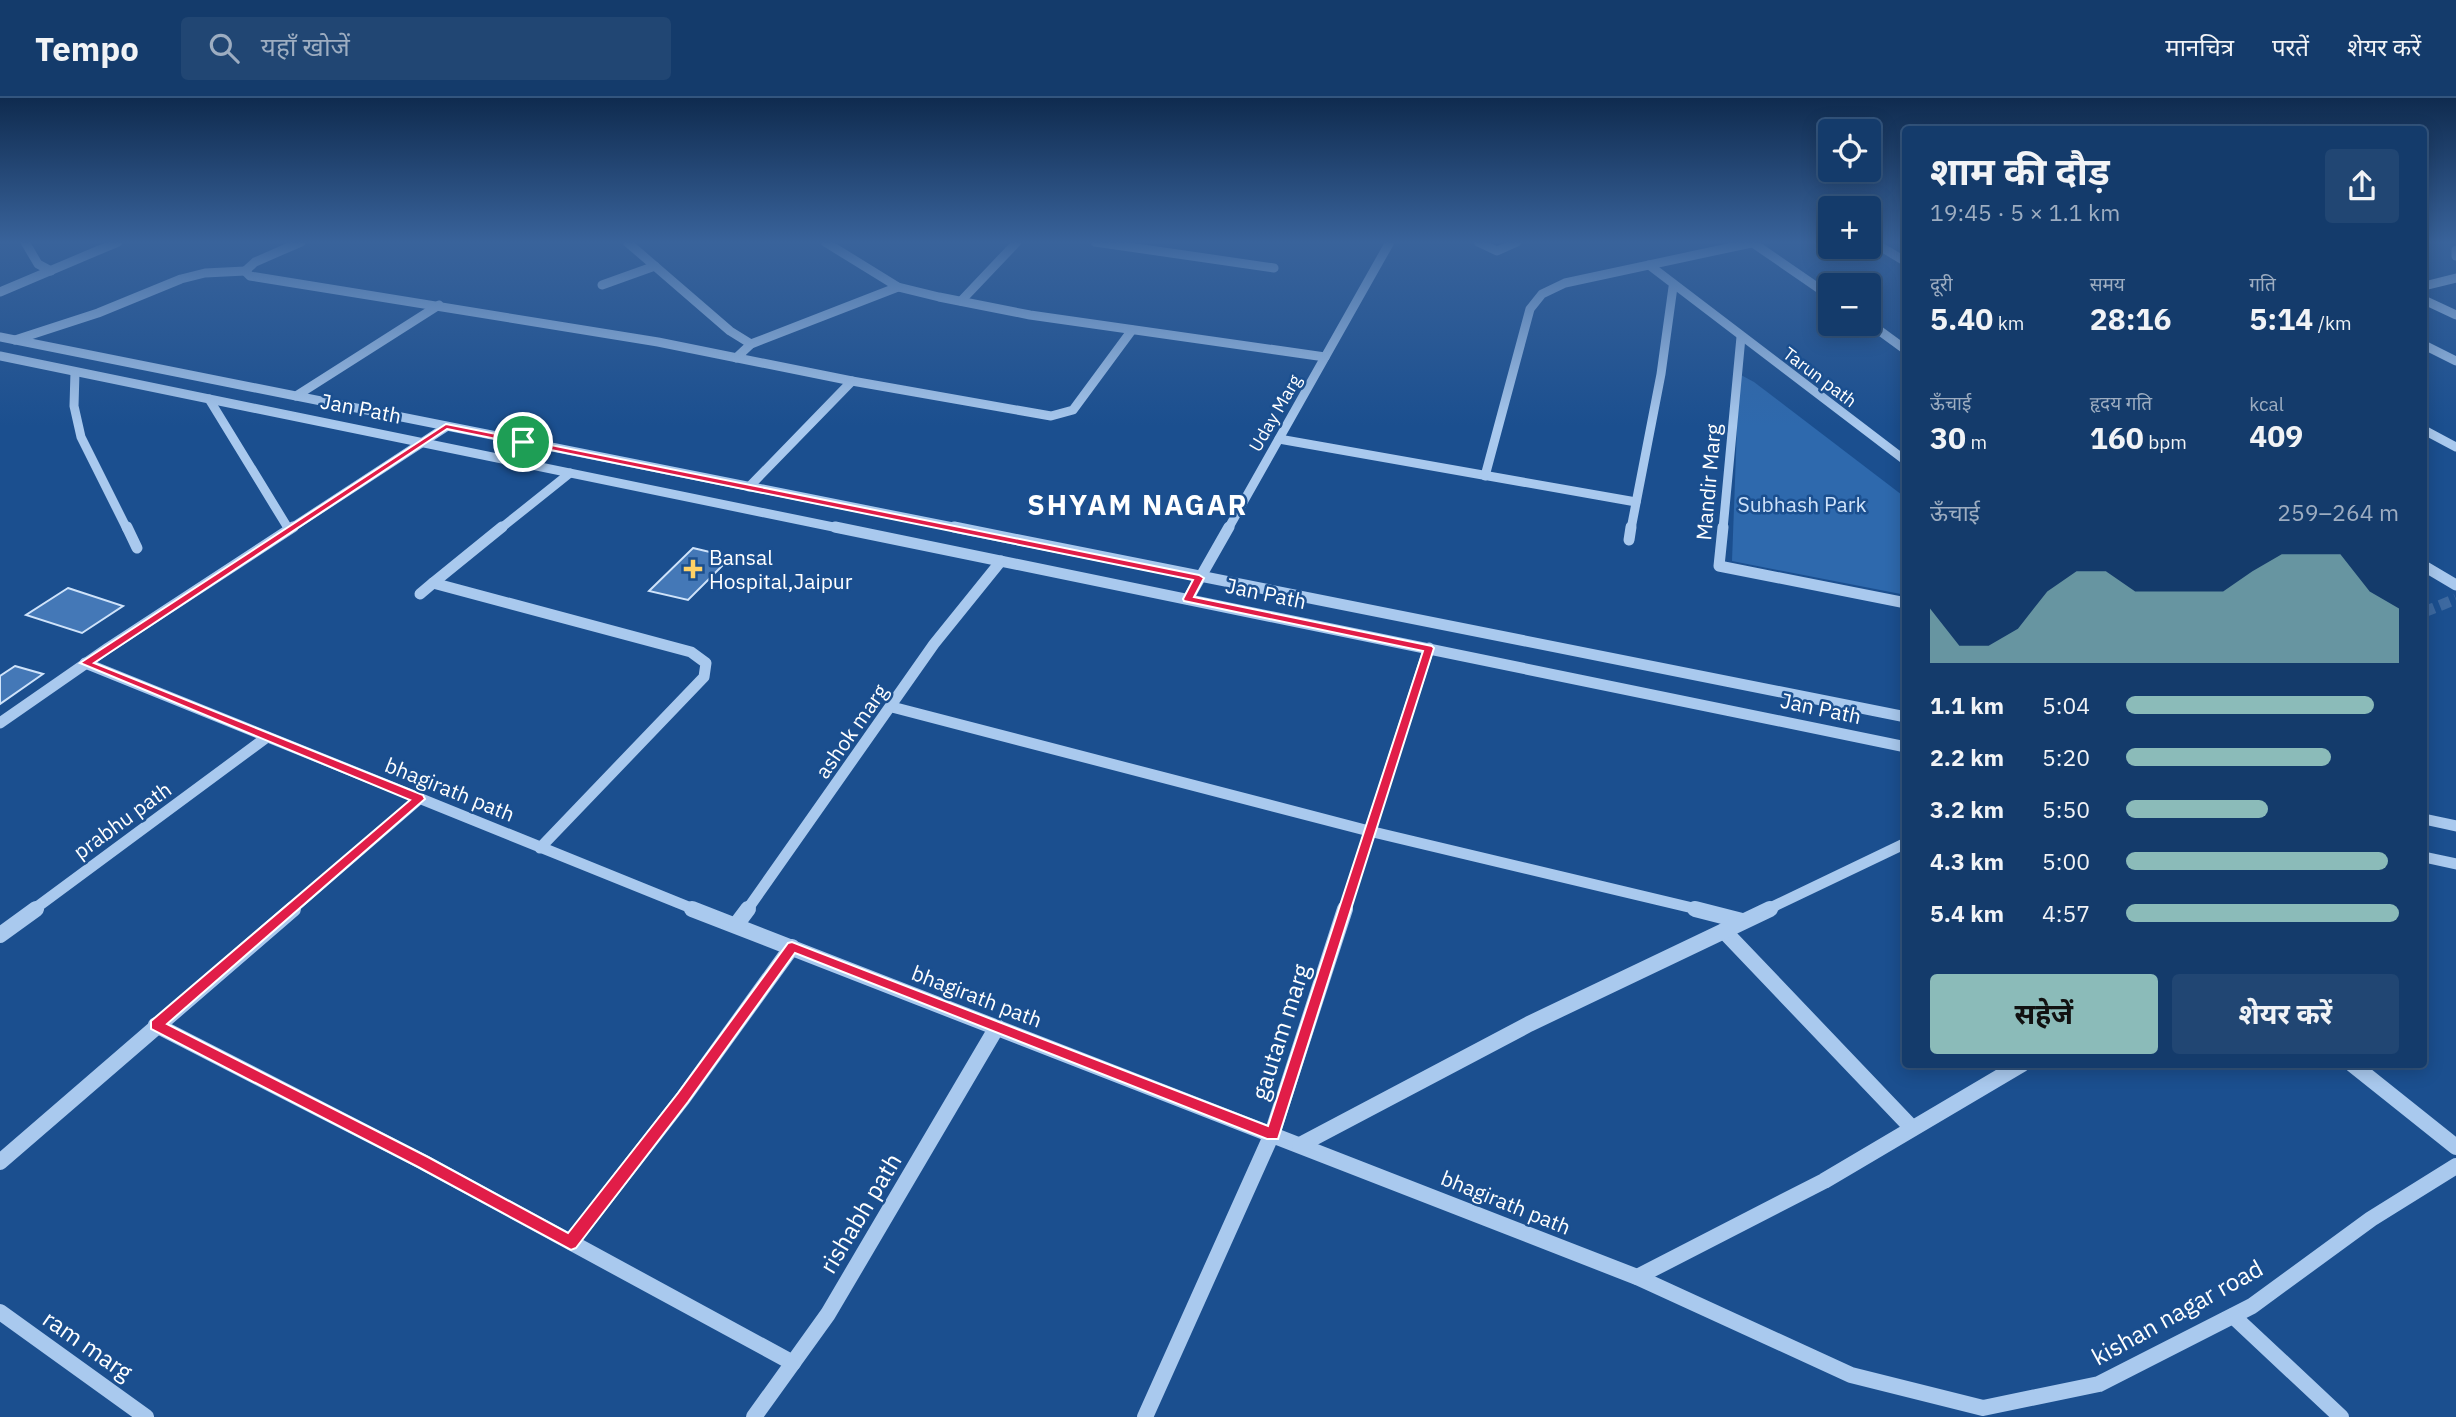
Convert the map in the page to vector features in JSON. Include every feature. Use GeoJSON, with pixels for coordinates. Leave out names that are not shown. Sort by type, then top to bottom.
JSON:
{"type":"FeatureCollection","features":[{"type":"Feature","properties":{"kind":"street"},"geometry":{"type":"LineString","coordinates":[[15,340],[121,304]]}},
{"type":"Feature","properties":{"kind":"street"},"geometry":{"type":"LineString","coordinates":[[430,304],[1051,416],[1073,410],[1132,330]]}},
{"type":"Feature","properties":{"kind":"street"},"geometry":{"type":"LineString","coordinates":[[698,304],[730,331],[751,344]]}},
{"type":"Feature","properties":{"kind":"street"},"geometry":{"type":"LineString","coordinates":[[737,358],[751,344],[855,304]]}},
{"type":"Feature","properties":{"kind":"street"},"geometry":{"type":"LineString","coordinates":[[976,304],[1132,330],[1325,357]]}},
{"type":"Feature","properties":{"kind":"street","name":"Uday Marg"},"geometry":{"type":"LineString","coordinates":[[1188,599],[1355,304]]}},
{"type":"Feature","properties":{"kind":"street"},"geometry":{"type":"LineString","coordinates":[[1485,476],[1530,309],[1534,304]]}},
{"type":"Feature","properties":{"kind":"street"},"geometry":{"type":"LineString","coordinates":[[1629,540],[1661,374],[1671,304]]}},
{"type":"Feature","properties":{"kind":"street","name":"Tarun path"},"geometry":{"type":"LineString","coordinates":[[1696,304],[1902,458]]}},
{"type":"Feature","properties":{"kind":"street"},"geometry":{"type":"LineString","coordinates":[[2432,304],[2456,315]]}},
{"type":"Feature","properties":{"kind":"street"},"geometry":{"type":"LineString","coordinates":[[296,396],[439,305]]}},
{"type":"Feature","properties":{"kind":"street"},"geometry":{"type":"LineString","coordinates":[[1881,331],[1902,346]]}},
{"type":"Feature","properties":{"kind":"street","name":"Jan Path"},"geometry":{"type":"LineString","coordinates":[[0,337],[1902,716]]}},
{"type":"Feature","properties":{"kind":"street","name":"Mandir Marg"},"geometry":{"type":"LineString","coordinates":[[1741,337],[1720,566],[1902,602]]}},
{"type":"Feature","properties":{"kind":"street"},"geometry":{"type":"LineString","coordinates":[[2427,346],[2456,361]]}},
{"type":"Feature","properties":{"kind":"street","name":"Jan Path"},"geometry":{"type":"LineString","coordinates":[[0,356],[1902,746]]}},
{"type":"Feature","properties":{"kind":"street"},"geometry":{"type":"LineString","coordinates":[[75,372],[74,406],[80,438],[137,548]]}},
{"type":"Feature","properties":{"kind":"street"},"geometry":{"type":"LineString","coordinates":[[749,487],[852,381]]}},
{"type":"Feature","properties":{"kind":"street"},"geometry":{"type":"LineString","coordinates":[[209,399],[288,528]]}},
{"type":"Feature","properties":{"kind":"street"},"geometry":{"type":"LineString","coordinates":[[0,723],[85,663],[446,426]]}},
{"type":"Feature","properties":{"kind":"street"},"geometry":{"type":"LineString","coordinates":[[2427,432],[2456,447]]}},
{"type":"Feature","properties":{"kind":"street"},"geometry":{"type":"LineString","coordinates":[[1279,439],[1636,502]]}},
{"type":"Feature","properties":{"kind":"street"},"geometry":{"type":"LineString","coordinates":[[420,594],[570,473]]}},
{"type":"Feature","properties":{"kind":"street","name":"ashok marg"},"geometry":{"type":"LineString","coordinates":[[736,925],[934,644],[1001,561]]}},
{"type":"Feature","properties":{"kind":"street"},"geometry":{"type":"LineString","coordinates":[[2427,568],[2456,585]]}},
{"type":"Feature","properties":{"kind":"street"},"geometry":{"type":"LineString","coordinates":[[433,583],[691,652],[706,663],[704,677],[540,848]]}},
{"type":"Feature","properties":{"kind":"street","name":"gautam marg"},"geometry":{"type":"LineString","coordinates":[[1145,1417],[1272,1134],[1429,648]]}},
{"type":"Feature","properties":{"kind":"street","name":"bhagirath path"},"geometry":{"type":"LineString","coordinates":[[85,663],[540,848],[1637,1277],[1851,1376]]}},
{"type":"Feature","properties":{"kind":"street"},"geometry":{"type":"LineString","coordinates":[[892,707],[1369,831],[1628,891],[1742,921]]}},
{"type":"Feature","properties":{"kind":"street","name":"prabhu path"},"geometry":{"type":"LineString","coordinates":[[0,935],[267,737]]}},
{"type":"Feature","properties":{"kind":"street"},"geometry":{"type":"LineString","coordinates":[[0,1162],[419,799]]}},
{"type":"Feature","properties":{"kind":"street"},"geometry":{"type":"LineString","coordinates":[[2427,820],[2456,826]]}},
{"type":"Feature","properties":{"kind":"street"},"geometry":{"type":"LineString","coordinates":[[1300,1144],[1529,1024],[1902,845]]}},
{"type":"Feature","properties":{"kind":"street"},"geometry":{"type":"LineString","coordinates":[[2427,858],[2456,864]]}},
{"type":"Feature","properties":{"kind":"street"},"geometry":{"type":"LineString","coordinates":[[1724,930],[1912,1128]]}},
{"type":"Feature","properties":{"kind":"street"},"geometry":{"type":"LineString","coordinates":[[571,1242],[683,1098],[792,947]]}},
{"type":"Feature","properties":{"kind":"street"},"geometry":{"type":"LineString","coordinates":[[156,1025],[423,1162],[793,1363]]}},
{"type":"Feature","properties":{"kind":"street","name":"rishabh path"},"geometry":{"type":"LineString","coordinates":[[754,1417],[828,1314],[997,1027]]}},
{"type":"Feature","properties":{"kind":"street"},"geometry":{"type":"LineString","coordinates":[[1637,1277],[1824,1181],[2015,1068]]}},
{"type":"Feature","properties":{"kind":"street"},"geometry":{"type":"LineString","coordinates":[[2357,1068],[2456,1147]]}},
{"type":"Feature","properties":{"kind":"street","name":"kishan nagar road"},"geometry":{"type":"LineString","coordinates":[[1851,1376],[1986,1412],[2099,1384],[2252,1306],[2371,1219],[2456,1167]]}},
{"type":"Feature","properties":{"kind":"street","name":"ram marg"},"geometry":{"type":"LineString","coordinates":[[0,1312],[146,1417]]}},
{"type":"Feature","properties":{"kind":"street"},"geometry":{"type":"LineString","coordinates":[[2233,1316],[2341,1417]]}},
{"type":"Feature","properties":{"kind":"green space","name":"Subhash Park"},"geometry":{"type":"Polygon","coordinates":[[[1739,374],[1754,382],[1902,495],[1902,594],[1732,561],[1739,374]]]}},
{"type":"Feature","properties":{"kind":"building"},"geometry":{"type":"Polygon","coordinates":[[[693,548],[731,557],[688,600],[649,591],[693,548]]]}},
{"type":"Feature","properties":{"kind":"building"},"geometry":{"type":"Polygon","coordinates":[[[68,588],[123,606],[82,633],[26,615],[68,588]]]}},
{"type":"Feature","properties":{"kind":"building"},"geometry":{"type":"Polygon","coordinates":[[[15,666],[43,674],[0,704],[0,676],[15,666]]]}},
{"type":"Feature","properties":{"kind":"tunnel"},"geometry":{"type":"LineString","coordinates":[[2427,611],[2456,599]]}},
{"type":"Feature","properties":{"kind":"place","name":"Bansal Hospital,Jaipur"},"geometry":{"type":"Point","coordinates":[693,569]}},
{"type":"Feature","properties":{"kind":"district","name":"SHYAM NAGAR"},"geometry":{"type":"Point","coordinates":[1138,504]}},
{"type":"Feature","properties":{"kind":"route"},"geometry":{"type":"LineString","coordinates":[[446,426],[523,442],[1199,578],[1188,599],[1429,648],[1272,1134],[792,947],[683,1098],[571,1242],[423,1162],[156,1025],[419,799],[85,663],[446,426]]}}]}
